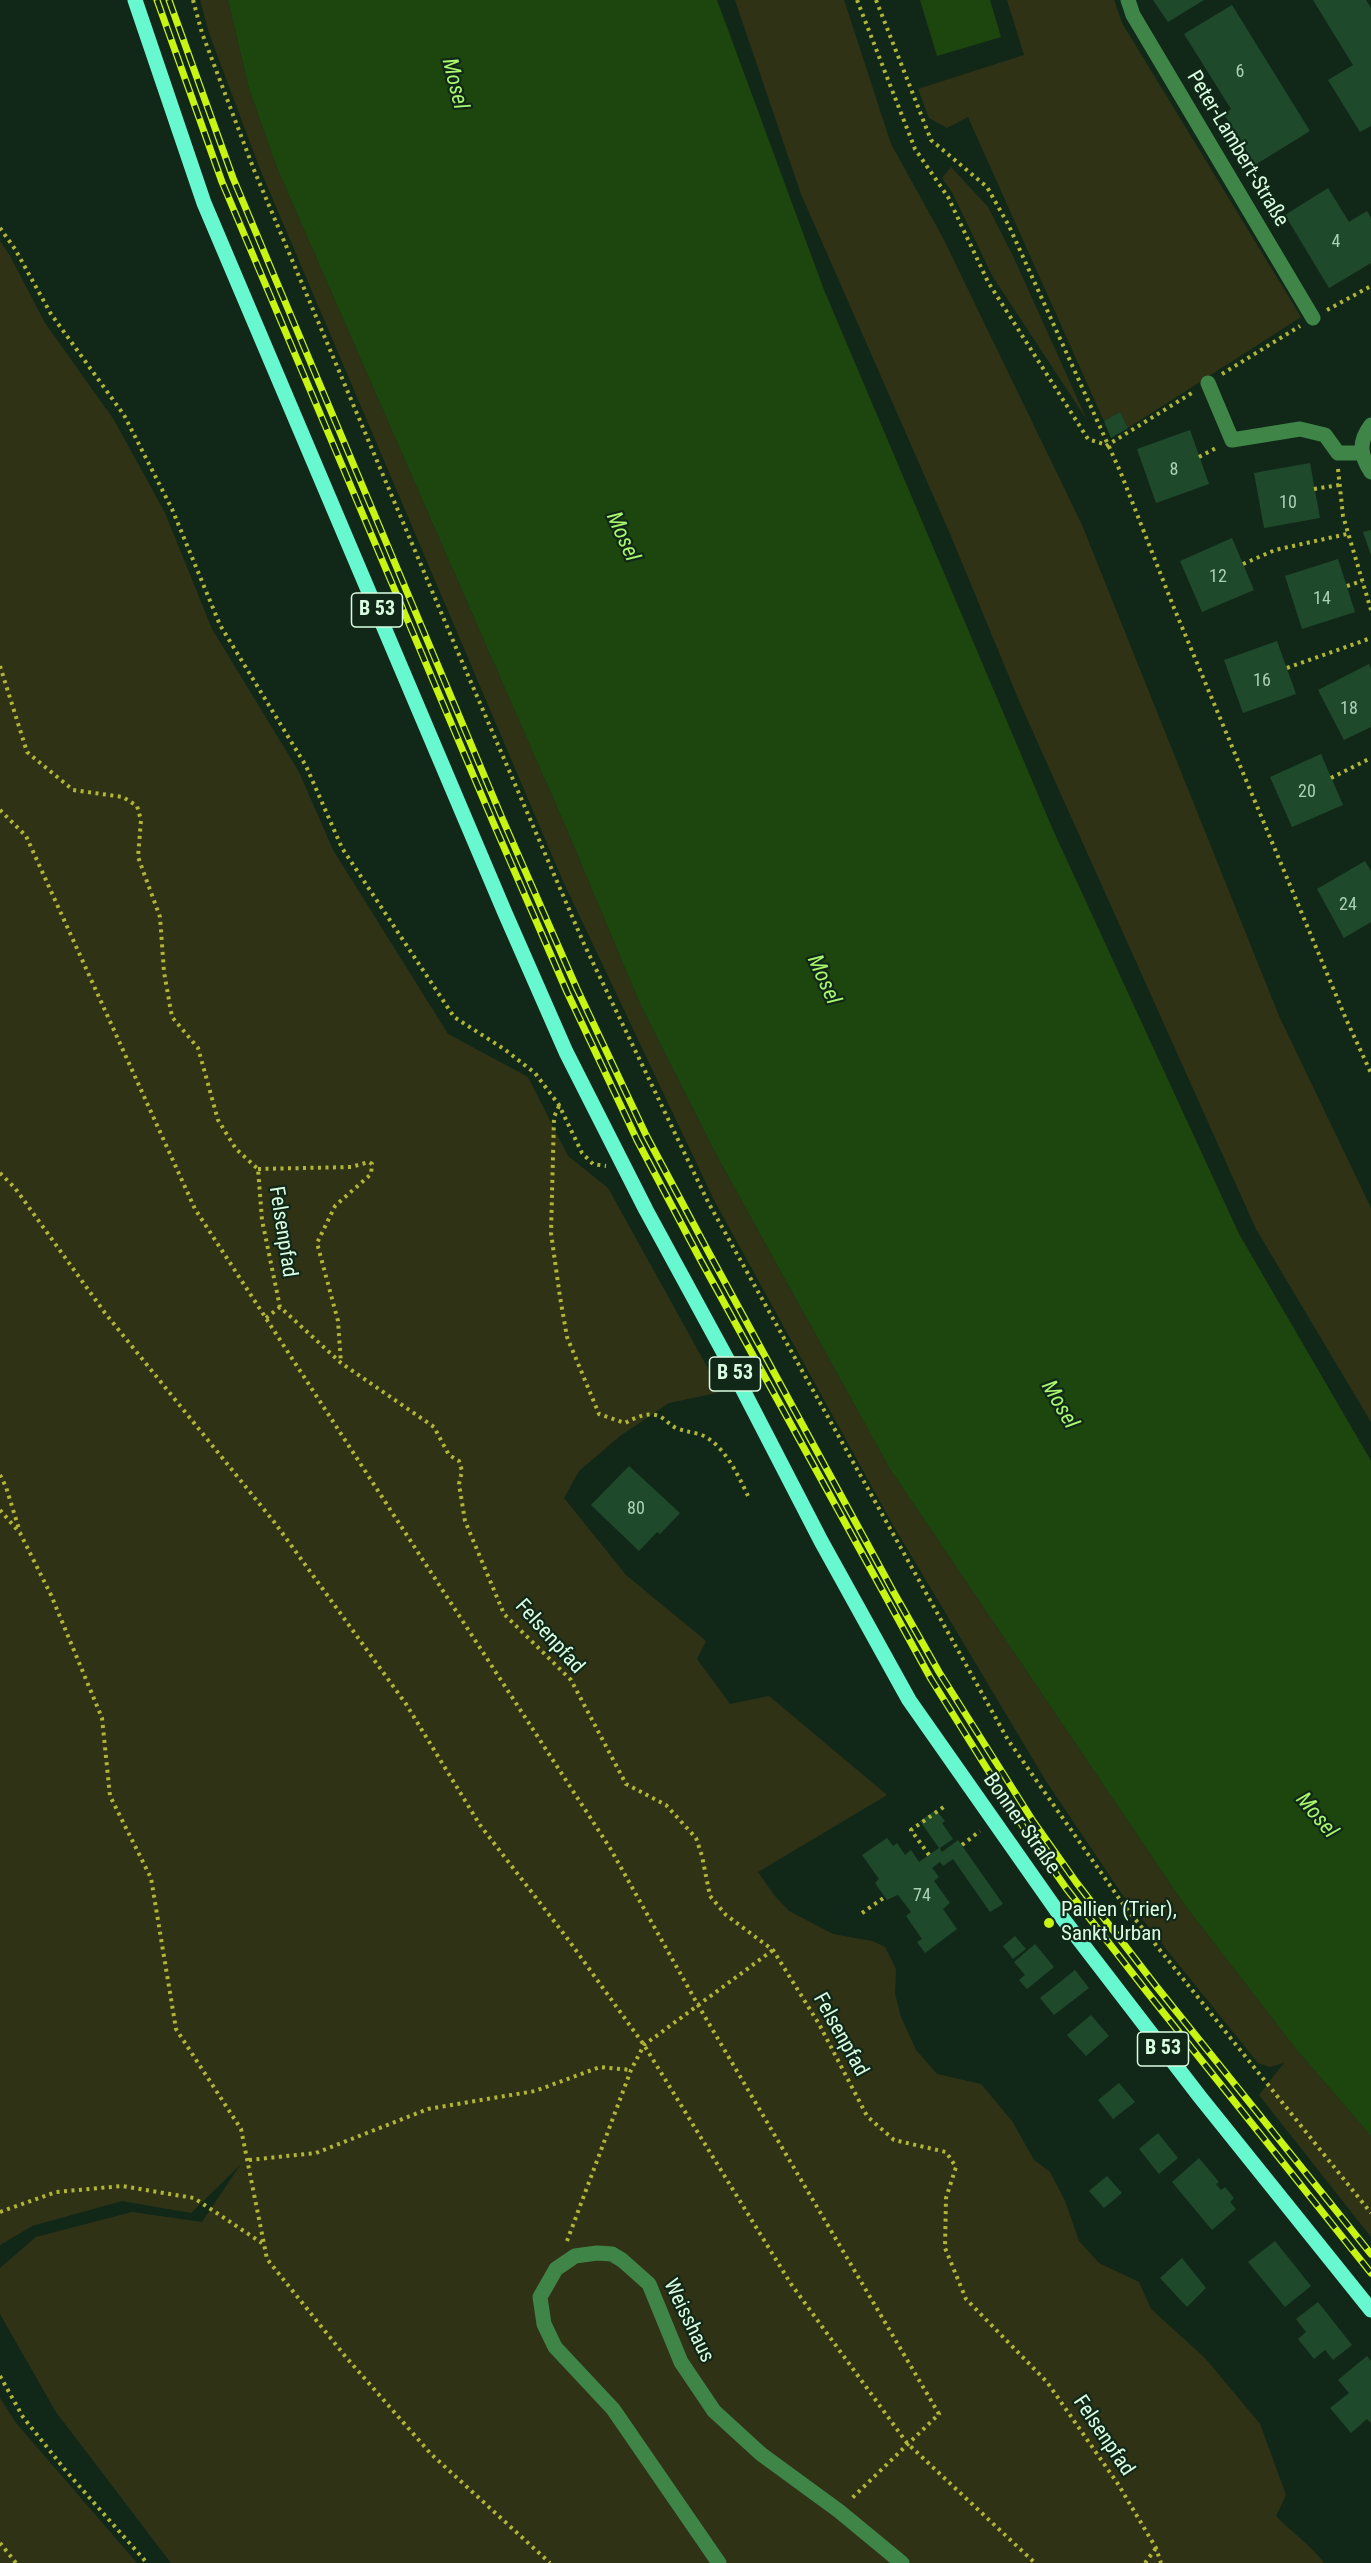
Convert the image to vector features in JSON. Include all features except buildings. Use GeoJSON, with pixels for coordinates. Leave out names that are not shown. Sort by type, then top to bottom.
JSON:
{"type":"FeatureCollection","features":[{"type":"Feature","properties":{"kind":"main road","name":"B 53"},"geometry":{"type":"LineString","coordinates":[[135,0],[204,203],[505,913],[566,1052],[620,1160]]}},
{"type":"Feature","properties":{"kind":"main road","name":"Bonner Straße"},"geometry":{"type":"LineString","coordinates":[[620,1160],[726,1357],[821,1541],[909,1700],[1057,1911],[1185,2079],[1371,2310]]}},
{"type":"Feature","properties":{"kind":"street","name":"Peter-Lambert-Straße"},"geometry":{"type":"LineString","coordinates":[[1128,0],[1133,15],[1313,318]]}},
{"type":"Feature","properties":{"kind":"street"},"geometry":{"type":"LineString","coordinates":[[1208,383],[1232,440],[1300,429],[1325,435],[1338,453],[1361,453]]}},
{"type":"Feature","properties":{"kind":"street"},"geometry":{"type":"LineString","coordinates":[[1371,425],[1363,439],[1361,453],[1371,472]]}},
{"type":"Feature","properties":{"kind":"street","name":"Weisshaus"},"geometry":{"type":"LineString","coordinates":[[719,2563],[613,2409],[555,2347],[544,2324],[540,2297],[556,2269],[575,2256],[597,2253],[612,2254],[649,2284],[681,2362],[714,2411],[761,2454],[839,2511],[902,2563]]}},
{"type":"Feature","properties":{"kind":"path"},"geometry":{"type":"LineString","coordinates":[[193,0],[202,33],[254,170],[454,643],[584,944],[708,1202],[1008,1740],[1123,1904],[1371,2213]]}},
{"type":"Feature","properties":{"kind":"path"},"geometry":{"type":"LineString","coordinates":[[857,0],[915,149],[948,197],[988,282],[1088,439],[1106,446]]}},
{"type":"Feature","properties":{"kind":"path"},"geometry":{"type":"LineString","coordinates":[[876,0],[931,140],[987,187],[1009,226],[1106,446],[1120,471],[1174,608],[1346,1019],[1371,1073]]}},
{"type":"Feature","properties":{"kind":"path"},"geometry":{"type":"LineString","coordinates":[[0,228],[15,249],[51,314],[124,415],[172,509],[220,625],[306,766],[342,848],[454,1017],[504,1049],[535,1073],[559,1105],[582,1154],[593,1164],[605,1166],[620,1160]]}},
{"type":"Feature","properties":{"kind":"path"},"geometry":{"type":"LineString","coordinates":[[1106,446],[1313,318],[1371,286]]}},
{"type":"Feature","properties":{"kind":"path"},"geometry":{"type":"LineString","coordinates":[[1338,453],[1339,485],[1347,534],[1371,610]]}},
{"type":"Feature","properties":{"kind":"path"},"geometry":{"type":"LineString","coordinates":[[1314,489],[1339,485]]}},
{"type":"Feature","properties":{"kind":"path"},"geometry":{"type":"LineString","coordinates":[[1243,564],[1275,550],[1347,534]]}},
{"type":"Feature","properties":{"kind":"path"},"geometry":{"type":"LineString","coordinates":[[1347,586],[1362,581]]}},
{"type":"Feature","properties":{"kind":"path"},"geometry":{"type":"LineString","coordinates":[[1287,668],[1371,638]]}},
{"type":"Feature","properties":{"kind":"path","name":"Felsenpfad"},"geometry":{"type":"LineString","coordinates":[[0,666],[27,752],[73,790],[123,797],[137,806],[141,820],[138,857],[160,917],[164,972],[172,1017],[198,1048],[218,1120],[236,1149],[258,1169],[262,1220],[280,1307],[342,1363],[434,1427],[449,1455],[459,1461],[462,1471],[459,1484],[465,1521],[504,1614],[571,1680],[626,1784],[666,1804],[696,1838],[710,1896],[726,1915],[773,1950],[819,2024],[867,2116],[894,2140],[946,2152],[956,2167],[945,2198],[945,2248],[966,2299],[1047,2382],[1118,2484],[1156,2548],[1161,2563]]}},
{"type":"Feature","properties":{"kind":"path"},"geometry":{"type":"LineString","coordinates":[[1331,778],[1371,758]]}},
{"type":"Feature","properties":{"kind":"path"},"geometry":{"type":"LineString","coordinates":[[0,810],[26,836],[195,1209],[610,1848],[698,2006],[939,2414],[839,2511]]}},
{"type":"Feature","properties":{"kind":"path"},"geometry":{"type":"LineString","coordinates":[[559,1105],[554,1117],[551,1233],[567,1337],[598,1414],[625,1423],[650,1414],[661,1417],[672,1426],[686,1432],[700,1434],[719,1450],[736,1470],[747,1496]]}},
{"type":"Feature","properties":{"kind":"path"},"geometry":{"type":"LineString","coordinates":[[258,1169],[351,1167],[369,1162],[372,1164],[371,1174],[335,1206],[316,1243],[338,1322],[342,1363]]}},
{"type":"Feature","properties":{"kind":"path"},"geometry":{"type":"LineString","coordinates":[[0,1173],[15,1188],[105,1313],[275,1523],[406,1704],[480,1825],[567,1938],[644,2045],[791,2284],[908,2443],[1035,2563]]}},
{"type":"Feature","properties":{"kind":"path"},"geometry":{"type":"LineString","coordinates":[[266,1318],[280,1307]]}},
{"type":"Feature","properties":{"kind":"path"},"geometry":{"type":"LineString","coordinates":[[0,1475],[20,1533],[51,1594],[102,1718],[110,1796],[151,1878],[176,2029],[241,2129],[267,2259],[345,2356],[423,2445],[550,2563]]}},
{"type":"Feature","properties":{"kind":"path"},"geometry":{"type":"LineString","coordinates":[[0,1510],[20,1533]]}},
{"type":"Feature","properties":{"kind":"path"},"geometry":{"type":"LineString","coordinates":[[929,1855],[911,1830],[945,1806]]}},
{"type":"Feature","properties":{"kind":"path"},"geometry":{"type":"LineString","coordinates":[[962,1845],[993,1821]]}},
{"type":"Feature","properties":{"kind":"path"},"geometry":{"type":"LineString","coordinates":[[862,1913],[885,1897]]}},
{"type":"Feature","properties":{"kind":"path"},"geometry":{"type":"LineString","coordinates":[[566,2242],[631,2070],[644,2045],[773,1950]]}},
{"type":"Feature","properties":{"kind":"path"},"geometry":{"type":"LineString","coordinates":[[249,2160],[316,2153],[428,2109],[535,2091],[600,2067],[631,2070]]}},
{"type":"Feature","properties":{"kind":"path"},"geometry":{"type":"LineString","coordinates":[[0,2212],[56,2192],[122,2186],[194,2198],[263,2243]]}},
{"type":"Feature","properties":{"kind":"path"},"geometry":{"type":"LineString","coordinates":[[0,2376],[23,2417],[66,2471],[147,2563]]}},
{"type":"Feature","properties":{"kind":"path"},"geometry":{"type":"LineString","coordinates":[[0,2543],[16,2563]]}},
{"type":"Feature","properties":{"kind":"path"},"geometry":{"type":"LineString","coordinates":[[1145,2563],[1156,2548]]}},
{"type":"Feature","properties":{"kind":"shaded area"},"geometry":{"type":"Polygon","coordinates":[[[200,0],[228,0],[249,89],[277,168],[567,830],[640,1004],[718,1158],[890,1469],[1184,1904],[1296,2049],[1371,2136],[1371,2237],[1259,2095],[1284,2063],[1270,2067],[1258,2063],[1122,1894],[1046,1781],[893,1525],[714,1200],[563,881],[260,169],[209,33],[200,0]]]}},
{"type":"Feature","properties":{"kind":"shaded area"},"geometry":{"type":"Polygon","coordinates":[[[735,0],[844,0],[891,144],[943,238],[1082,525],[1279,1016],[1371,1208],[1371,1422],[1256,1229],[1020,703],[951,536],[801,194],[735,0]]]}},
{"type":"Feature","properties":{"kind":"shaded area"},"geometry":{"type":"Polygon","coordinates":[[[1007,0],[1114,0],[1122,23],[1301,317],[1128,428],[1120,412],[1104,421],[968,117],[947,128],[929,118],[918,89],[1024,55],[1007,0]]]}},
{"type":"Feature","properties":{"kind":"shaded area"},"geometry":{"type":"Polygon","coordinates":[[[951,167],[988,207],[1013,256],[1087,420],[993,277],[952,192],[942,178],[951,167]]]}},
{"type":"Feature","properties":{"kind":"shaded area"},"geometry":{"type":"Polygon","coordinates":[[[0,241],[45,323],[114,420],[165,513],[212,629],[299,772],[333,850],[448,1034],[528,1077],[568,1156],[608,1188],[721,1392],[669,1403],[620,1436],[579,1471],[564,1498],[626,1575],[706,1641],[697,1659],[730,1704],[769,1696],[887,1795],[758,1872],[789,1911],[833,1934],[872,1941],[885,1947],[896,1969],[895,1994],[901,2017],[916,2050],[937,2074],[981,2084],[1012,2121],[1034,2160],[1050,2172],[1065,2201],[1079,2241],[1099,2263],[1139,2282],[1151,2309],[1205,2358],[1260,2424],[1286,2495],[1276,2516],[1324,2563],[171,2563],[56,2412],[0,2314],[0,2268],[36,2237],[132,2212],[202,2222],[241,2164],[191,2213],[122,2201],[32,2226],[0,2245],[0,241]]]}},
{"type":"Feature","properties":{"kind":"shaded area"},"geometry":{"type":"Polygon","coordinates":[[[0,2398],[16,2423],[137,2563],[0,2563],[0,2398]]]}},
{"type":"Feature","properties":{"kind":"water","name":"Mosel"},"geometry":{"type":"Polygon","coordinates":[[[228,0],[717,0],[824,290],[1053,830],[1239,1234],[1371,1461],[1371,2136],[1296,2049],[1184,1904],[890,1469],[718,1158],[640,1004],[567,830],[277,168],[249,89],[228,0]]]}},
{"type":"Feature","properties":{"kind":"water"},"geometry":{"type":"Polygon","coordinates":[[[920,0],[990,0],[1001,37],[937,56],[920,0]]]}},
{"type":"Feature","properties":{"kind":"railway"},"geometry":{"type":"LineString","coordinates":[[157,0],[222,182],[493,822],[567,992],[637,1140],[700,1259],[931,1679],[1024,1828],[1066,1888],[1147,1992],[1371,2273]]}},
{"type":"Feature","properties":{"kind":"railway"},"geometry":{"type":"LineString","coordinates":[[169,0],[233,178],[502,818],[577,989],[646,1135],[893,1591],[939,1672],[1033,1821],[1076,1882],[1156,1986],[1371,2254]]}},
{"type":"Feature","properties":{"kind":"place","name":"Pallien (Trier), Sankt Urban"},"geometry":{"type":"Point","coordinates":[1049,1923]}}]}
